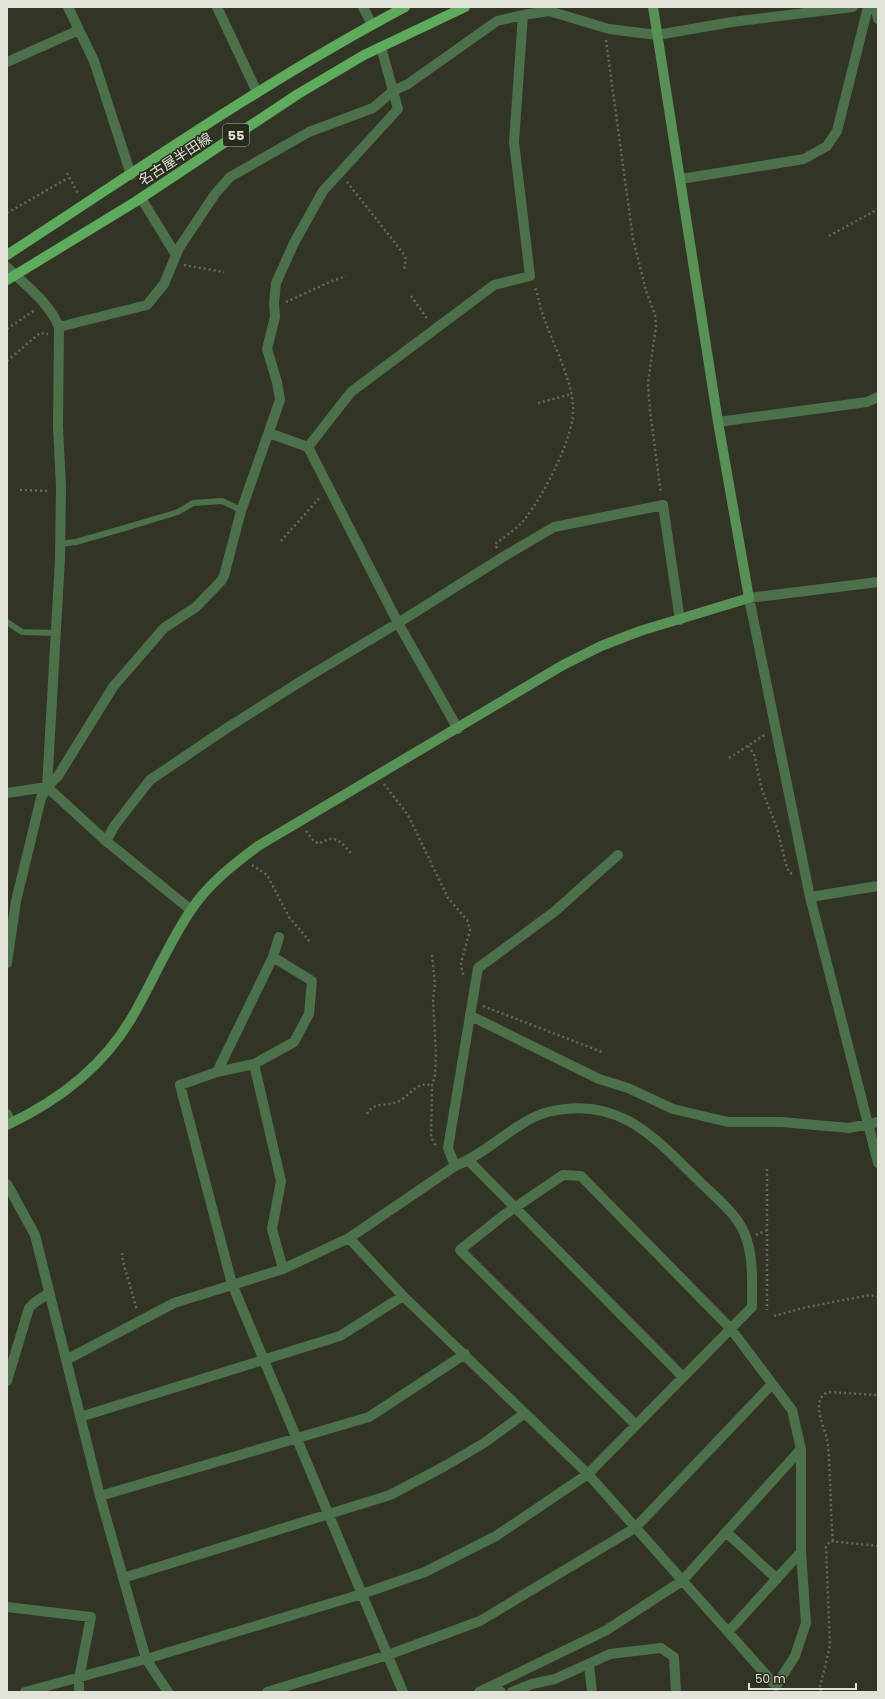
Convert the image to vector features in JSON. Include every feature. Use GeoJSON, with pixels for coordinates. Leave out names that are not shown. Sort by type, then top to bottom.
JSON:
{"type":"FeatureCollection","features":[{"type":"Feature","properties":{"kind":"main road","name":"名古屋半田線"},"geometry":{"type":"LineString","coordinates":[[7,255],[257,92],[405,7]]}},
{"type":"Feature","properties":{"kind":"main road","name":"名古屋半田線"},"geometry":{"type":"LineString","coordinates":[[11,277],[140,198],[298,94],[381,47],[465,7]]}},
{"type":"Feature","properties":{"kind":"street"},"geometry":{"type":"LineString","coordinates":[[68,7],[94,61],[131,175]]}},
{"type":"Feature","properties":{"kind":"street"},"geometry":{"type":"LineString","coordinates":[[218,7],[257,92]]}},
{"type":"Feature","properties":{"kind":"street"},"geometry":{"type":"LineString","coordinates":[[363,7],[372,25]]}},
{"type":"Feature","properties":{"kind":"street"},"geometry":{"type":"LineString","coordinates":[[653,7],[718,422],[749,598],[810,897],[873,1123],[878,1163]]}},
{"type":"Feature","properties":{"kind":"street"},"geometry":{"type":"LineString","coordinates":[[59,331],[147,305],[164,284],[174,259],[215,194],[230,177],[309,132],[373,108],[393,91],[408,84],[497,21],[549,11],[609,29],[657,35],[732,22],[853,7]]}},
{"type":"Feature","properties":{"kind":"street"},"geometry":{"type":"LineString","coordinates":[[681,179],[804,159],[828,146],[837,131],[868,7]]}},
{"type":"Feature","properties":{"kind":"street"},"geometry":{"type":"LineString","coordinates":[[875,7],[878,19]]}},
{"type":"Feature","properties":{"kind":"street"},"geometry":{"type":"LineString","coordinates":[[308,447],[351,392],[494,285],[530,276],[514,142],[523,15]]}},
{"type":"Feature","properties":{"kind":"street"},"geometry":{"type":"LineString","coordinates":[[7,62],[79,30]]}},
{"type":"Feature","properties":{"kind":"street"},"geometry":{"type":"LineString","coordinates":[[7,793],[46,787],[58,776],[113,687],[147,646],[164,628],[196,607],[221,582],[241,511],[280,400],[266,349],[275,317],[274,303],[276,283],[294,243],[322,191],[398,110],[381,47]]}},
{"type":"Feature","properties":{"kind":"street"},"geometry":{"type":"LineString","coordinates":[[140,198],[174,259]]}},
{"type":"Feature","properties":{"kind":"street"},"geometry":{"type":"LineString","coordinates":[[7,267],[11,277],[43,302],[54,316],[59,331],[58,427],[60,491],[60,544],[56,633],[46,787],[41,798],[26,855],[16,901],[7,963]]}},
{"type":"Feature","properties":{"kind":"street"},"geometry":{"type":"LineString","coordinates":[[718,422],[867,402],[878,397]]}},
{"type":"Feature","properties":{"kind":"street"},"geometry":{"type":"LineString","coordinates":[[269,433],[308,447],[398,623],[458,729]]}},
{"type":"Feature","properties":{"kind":"street"},"geometry":{"type":"LineString","coordinates":[[106,841],[115,825],[150,780],[299,682],[554,527],[663,505],[680,620]]}},
{"type":"Feature","properties":{"kind":"street"},"geometry":{"type":"LineString","coordinates":[[8,1121],[31,1114],[68,1090],[106,1055],[131,1020],[191,910],[222,875],[258,846],[458,729],[563,665],[601,646],[640,631],[749,598],[878,582]]}},
{"type":"Feature","properties":{"kind":"street"},"geometry":{"type":"LineString","coordinates":[[46,787],[106,841],[191,910]]}},
{"type":"Feature","properties":{"kind":"street"},"geometry":{"type":"LineString","coordinates":[[455,1166],[448,1148],[478,968],[554,912],[618,855]]}},
{"type":"Feature","properties":{"kind":"street"},"geometry":{"type":"LineString","coordinates":[[810,897],[878,886]]}},
{"type":"Feature","properties":{"kind":"street"},"geometry":{"type":"LineString","coordinates":[[217,1072],[272,957],[280,937]]}},
{"type":"Feature","properties":{"kind":"street"},"geometry":{"type":"LineString","coordinates":[[272,957],[312,981],[309,1014],[294,1042],[254,1064],[217,1072],[180,1085],[232,1284],[403,1692]]}},
{"type":"Feature","properties":{"kind":"street"},"geometry":{"type":"LineString","coordinates":[[471,1016],[599,1079],[628,1088],[673,1109],[728,1122],[782,1122],[849,1128],[873,1123]]}},
{"type":"Feature","properties":{"kind":"street"},"geometry":{"type":"LineString","coordinates":[[254,1064],[281,1181],[272,1229],[283,1269]]}},
{"type":"Feature","properties":{"kind":"street"},"geometry":{"type":"LineString","coordinates":[[25,1692],[146,1659],[362,1594],[425,1572],[496,1536],[588,1474],[752,1307],[751,1256],[744,1232],[728,1209],[660,1142],[638,1125],[622,1116],[586,1107],[547,1112],[526,1122],[469,1161],[455,1166],[350,1238],[283,1269],[232,1284],[174,1304],[66,1360]]}},
{"type":"Feature","properties":{"kind":"street"},"geometry":{"type":"LineString","coordinates":[[469,1161],[683,1377]]}},
{"type":"Feature","properties":{"kind":"street"},"geometry":{"type":"LineString","coordinates":[[350,1238],[403,1296],[588,1474],[776,1686],[795,1656],[806,1623],[801,1552],[801,1449],[792,1410],[731,1329],[581,1176],[563,1175],[515,1208],[460,1250],[636,1425]]}},
{"type":"Feature","properties":{"kind":"street"},"geometry":{"type":"LineString","coordinates":[[7,1184],[35,1236],[100,1496],[146,1659],[168,1692]]}},
{"type":"Feature","properties":{"kind":"street"},"geometry":{"type":"LineString","coordinates":[[7,1381],[29,1308],[49,1293]]}},
{"type":"Feature","properties":{"kind":"street"},"geometry":{"type":"LineString","coordinates":[[80,1417],[264,1361],[340,1336],[403,1296]]}},
{"type":"Feature","properties":{"kind":"street"},"geometry":{"type":"LineString","coordinates":[[100,1496],[296,1437],[369,1417],[465,1354]]}},
{"type":"Feature","properties":{"kind":"street"},"geometry":{"type":"LineString","coordinates":[[267,1692],[388,1655],[480,1620],[635,1528],[772,1384]]}},
{"type":"Feature","properties":{"kind":"street"},"geometry":{"type":"LineString","coordinates":[[123,1578],[390,1495],[445,1466],[484,1443],[525,1413]]}},
{"type":"Feature","properties":{"kind":"street"},"geometry":{"type":"LineString","coordinates":[[479,1692],[497,1689],[605,1631],[682,1581],[801,1449]]}},
{"type":"Feature","properties":{"kind":"street"},"geometry":{"type":"LineString","coordinates":[[726,1532],[777,1579]]}},
{"type":"Feature","properties":{"kind":"street"},"geometry":{"type":"LineString","coordinates":[[729,1632],[801,1552]]}},
{"type":"Feature","properties":{"kind":"street"},"geometry":{"type":"LineString","coordinates":[[7,1607],[92,1617],[79,1678],[78,1692]]}},
{"type":"Feature","properties":{"kind":"street"},"geometry":{"type":"LineString","coordinates":[[512,1692],[532,1684],[556,1679],[610,1654],[661,1648],[674,1657],[676,1692]]}},
{"type":"Feature","properties":{"kind":"street"},"geometry":{"type":"LineString","coordinates":[[589,1665],[592,1692]]}},
{"type":"Feature","properties":{"kind":"lane"},"geometry":{"type":"LineString","coordinates":[[60,544],[76,542],[128,528],[178,512],[193,503],[222,501],[241,511]]}},
{"type":"Feature","properties":{"kind":"lane"},"geometry":{"type":"LineString","coordinates":[[7,622],[22,632],[56,633]]}},
{"type":"Feature","properties":{"kind":"path"},"geometry":{"type":"LineString","coordinates":[[609,29],[606,38],[607,51],[633,238],[646,291],[655,315],[656,326],[648,383],[650,411],[663,505]]}},
{"type":"Feature","properties":{"kind":"path"},"geometry":{"type":"LineString","coordinates":[[67,173],[68,178],[85,205]]}},
{"type":"Feature","properties":{"kind":"path"},"geometry":{"type":"LineString","coordinates":[[339,173],[404,253],[406,259],[404,270]]}},
{"type":"Feature","properties":{"kind":"path"},"geometry":{"type":"LineString","coordinates":[[7,213],[68,178]]}},
{"type":"Feature","properties":{"kind":"path"},"geometry":{"type":"LineString","coordinates":[[829,236],[878,209]]}},
{"type":"Feature","properties":{"kind":"path"},"geometry":{"type":"LineString","coordinates":[[174,259],[224,272]]}},
{"type":"Feature","properties":{"kind":"path"},"geometry":{"type":"LineString","coordinates":[[274,303],[284,303],[346,276]]}},
{"type":"Feature","properties":{"kind":"path"},"geometry":{"type":"LineString","coordinates":[[503,557],[495,544],[513,531],[525,519],[556,466],[572,422],[574,406],[572,394],[542,314],[537,292],[530,276]]}},
{"type":"Feature","properties":{"kind":"path"},"geometry":{"type":"LineString","coordinates":[[411,296],[436,329]]}},
{"type":"Feature","properties":{"kind":"path"},"geometry":{"type":"LineString","coordinates":[[7,329],[38,308],[43,302]]}},
{"type":"Feature","properties":{"kind":"path"},"geometry":{"type":"LineString","coordinates":[[7,361],[40,333],[59,331]]}},
{"type":"Feature","properties":{"kind":"path"},"geometry":{"type":"LineString","coordinates":[[538,403],[572,394]]}},
{"type":"Feature","properties":{"kind":"path"},"geometry":{"type":"LineString","coordinates":[[20,490],[60,491]]}},
{"type":"Feature","properties":{"kind":"path"},"geometry":{"type":"LineString","coordinates":[[281,541],[324,493],[330,490]]}},
{"type":"Feature","properties":{"kind":"path"},"geometry":{"type":"LineString","coordinates":[[729,758],[772,730],[776,730]]}},
{"type":"Feature","properties":{"kind":"path"},"geometry":{"type":"LineString","coordinates":[[748,746],[754,754],[762,790],[777,828],[787,868],[794,874],[805,873]]}},
{"type":"Feature","properties":{"kind":"path"},"geometry":{"type":"LineString","coordinates":[[378,775],[408,815],[448,898],[467,920],[470,930],[461,963],[462,972],[468,982],[475,986]]}},
{"type":"Feature","properties":{"kind":"path"},"geometry":{"type":"LineString","coordinates":[[300,821],[313,840],[319,844],[334,838],[354,855]]}},
{"type":"Feature","properties":{"kind":"path"},"geometry":{"type":"LineString","coordinates":[[244,857],[253,867],[267,875],[289,917],[311,943]]}},
{"type":"Feature","properties":{"kind":"path"},"geometry":{"type":"LineString","coordinates":[[432,955],[435,983],[433,1000],[436,1054],[435,1075],[432,1086],[431,1137],[441,1150],[448,1148]]}},
{"type":"Feature","properties":{"kind":"path"},"geometry":{"type":"LineString","coordinates":[[473,1002],[602,1052]]}},
{"type":"Feature","properties":{"kind":"path"},"geometry":{"type":"LineString","coordinates":[[367,1114],[370,1109],[377,1105],[396,1103],[421,1085],[427,1084],[432,1086]]}},
{"type":"Feature","properties":{"kind":"path"},"geometry":{"type":"LineString","coordinates":[[767,1170],[767,1310]]}},
{"type":"Feature","properties":{"kind":"path"},"geometry":{"type":"LineString","coordinates":[[122,1253],[123,1262],[140,1322]]}},
{"type":"Feature","properties":{"kind":"path"},"geometry":{"type":"LineString","coordinates":[[774,1316],[806,1307],[863,1296],[870,1295],[878,1297]]}},
{"type":"Feature","properties":{"kind":"path"},"geometry":{"type":"LineString","coordinates":[[833,1542],[828,1443],[820,1415],[820,1400],[822,1395],[828,1392],[878,1394]]}},
{"type":"Feature","properties":{"kind":"path"},"geometry":{"type":"LineString","coordinates":[[821,1692],[821,1680],[830,1646],[826,1547],[830,1541],[878,1546]]}}]}
